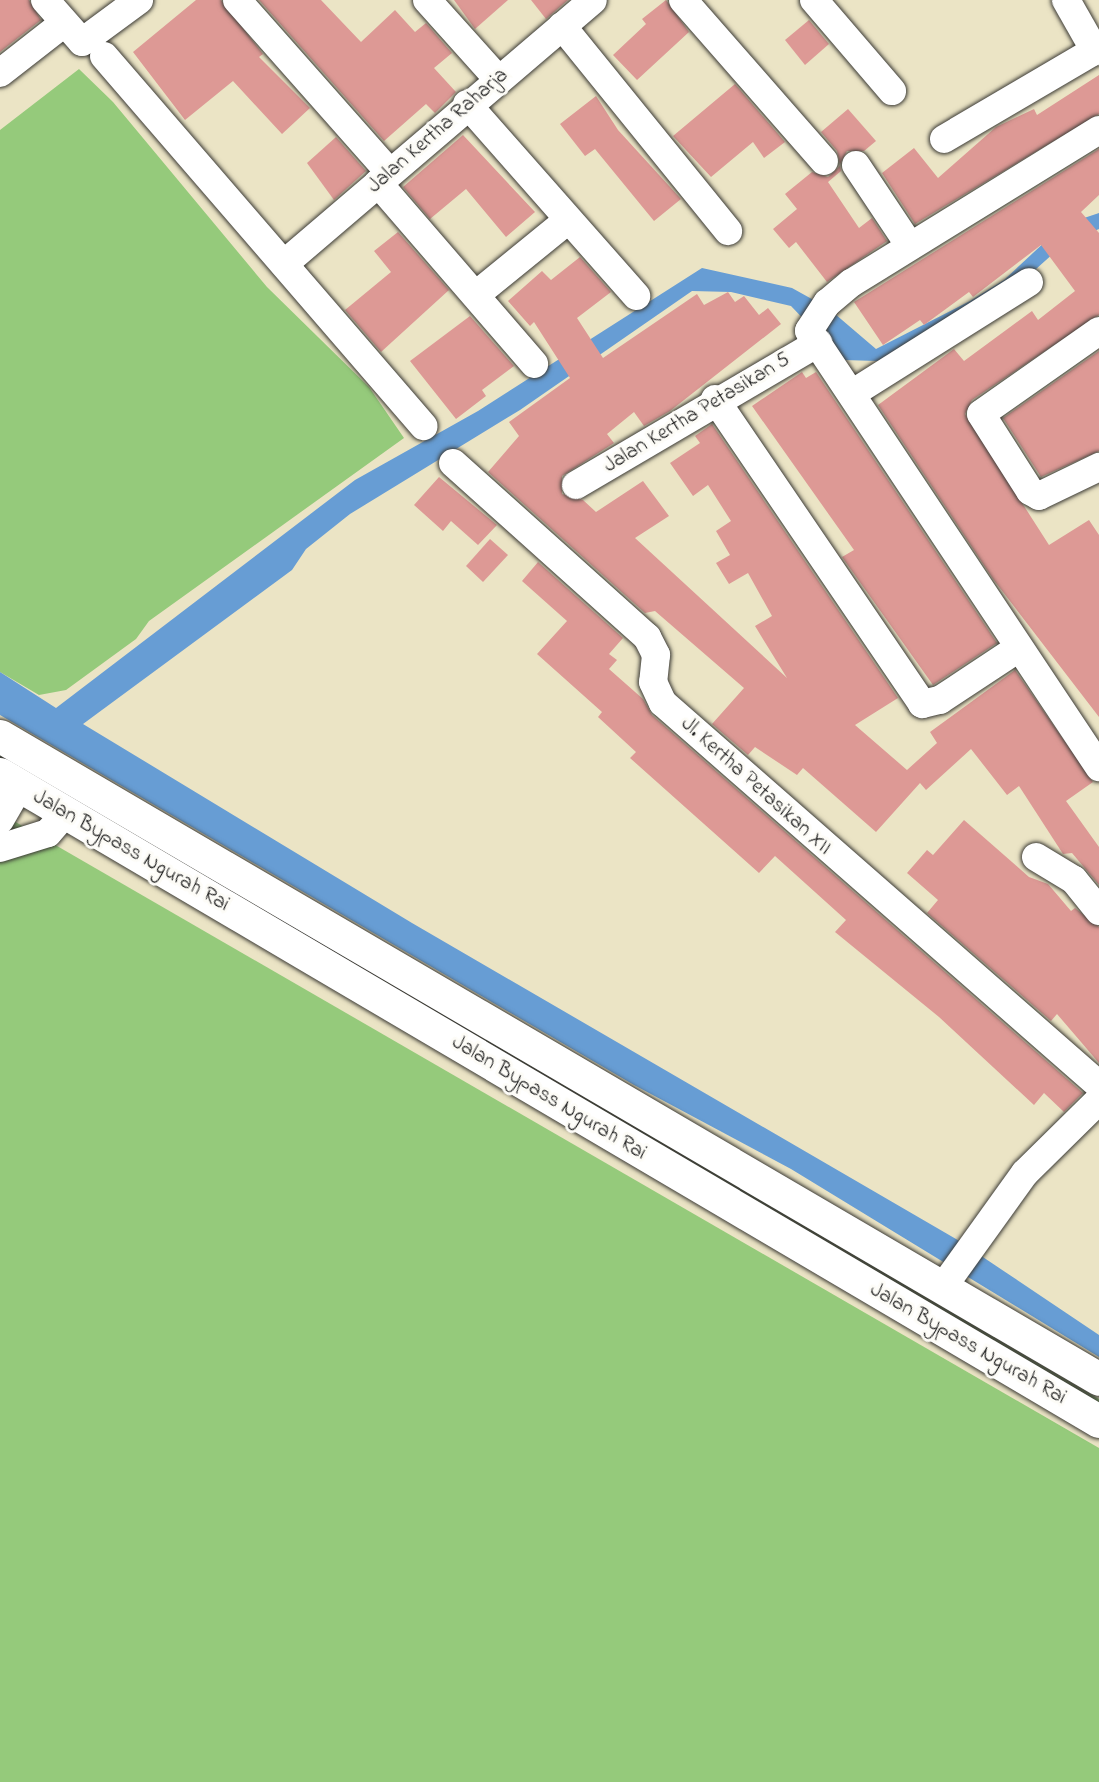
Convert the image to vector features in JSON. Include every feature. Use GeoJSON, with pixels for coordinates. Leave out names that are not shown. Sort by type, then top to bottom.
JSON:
{"type":"FeatureCollection","features":[{"type":"Feature","properties":{"kind":"highway","name":"Jalan Bypass Ngurah Rai"},"geometry":{"type":"LineString","coordinates":[[0,736],[948,1281],[1099,1379]]}},
{"type":"Feature","properties":{"kind":"highway","name":"Jalan Bypass Ngurah Rai"},"geometry":{"type":"LineString","coordinates":[[11,780],[1099,1421]]}},
{"type":"Feature","properties":{"kind":"street"},"geometry":{"type":"LineString","coordinates":[[45,0],[82,42],[91,40],[139,0]]}},
{"type":"Feature","properties":{"kind":"street"},"geometry":{"type":"LineString","coordinates":[[237,0],[534,364]]}},
{"type":"Feature","properties":{"kind":"street"},"geometry":{"type":"LineString","coordinates":[[427,0],[496,78]]}},
{"type":"Feature","properties":{"kind":"street","name":"Jalan Kertha Raharja"},"geometry":{"type":"LineString","coordinates":[[284,264],[496,78],[593,0]]}},
{"type":"Feature","properties":{"kind":"street"},"geometry":{"type":"LineString","coordinates":[[683,0],[824,161]]}},
{"type":"Feature","properties":{"kind":"street"},"geometry":{"type":"LineString","coordinates":[[814,0],[892,91]]}},
{"type":"Feature","properties":{"kind":"street"},"geometry":{"type":"LineString","coordinates":[[944,139],[1097,50],[1066,0]]}},
{"type":"Feature","properties":{"kind":"street"},"geometry":{"type":"LineString","coordinates":[[0,73],[64,23]]}},
{"type":"Feature","properties":{"kind":"street"},"geometry":{"type":"LineString","coordinates":[[562,26],[728,231]]}},
{"type":"Feature","properties":{"kind":"street"},"geometry":{"type":"LineString","coordinates":[[104,56],[423,426]]}},
{"type":"Feature","properties":{"kind":"street"},"geometry":{"type":"LineString","coordinates":[[467,104],[636,296]]}},
{"type":"Feature","properties":{"kind":"street"},"geometry":{"type":"LineString","coordinates":[[1099,130],[910,246],[827,303],[814,337],[853,393],[1017,649],[1099,767]]}},
{"type":"Feature","properties":{"kind":"street"},"geometry":{"type":"LineString","coordinates":[[855,165],[910,246]]}},
{"type":"Feature","properties":{"kind":"street"},"geometry":{"type":"LineString","coordinates":[[477,294],[568,220]]}},
{"type":"Feature","properties":{"kind":"street"},"geometry":{"type":"LineString","coordinates":[[853,393],[1029,282]]}},
{"type":"Feature","properties":{"kind":"street"},"geometry":{"type":"LineString","coordinates":[[1099,332],[981,414],[1030,491],[1039,496],[1099,467]]}},
{"type":"Feature","properties":{"kind":"street","name":"Jalan Kertha Petasikan 5"},"geometry":{"type":"LineString","coordinates":[[576,485],[814,337]]}},
{"type":"Feature","properties":{"kind":"street"},"geometry":{"type":"LineString","coordinates":[[715,399],[922,704],[940,700],[1017,649]]}},
{"type":"Feature","properties":{"kind":"street","name":"Jl. Kertha Petasikan XII"},"geometry":{"type":"LineString","coordinates":[[453,463],[647,637],[656,655],[653,682],[663,703],[1099,1085]]}},
{"type":"Feature","properties":{"kind":"street"},"geometry":{"type":"LineString","coordinates":[[0,820],[11,780]]}},
{"type":"Feature","properties":{"kind":"street"},"geometry":{"type":"LineString","coordinates":[[0,848],[48,833],[66,812]]}},
{"type":"Feature","properties":{"kind":"street"},"geometry":{"type":"LineString","coordinates":[[1036,857],[1074,880],[1099,911]]}},
{"type":"Feature","properties":{"kind":"street"},"geometry":{"type":"LineString","coordinates":[[948,1281],[1024,1173],[1099,1100]]}},
{"type":"Feature","properties":{"kind":"green space"},"geometry":{"type":"Polygon","coordinates":[[[79,69],[113,102],[267,287],[369,387],[404,438],[149,621],[136,639],[66,690],[39,695],[0,672],[0,130],[79,69]]]}},
{"type":"Feature","properties":{"kind":"green space"},"geometry":{"type":"Polygon","coordinates":[[[0,753],[1099,1399],[1099,1405],[0,760],[0,753]]]}},
{"type":"Feature","properties":{"kind":"green space"},"geometry":{"type":"Polygon","coordinates":[[[0,813],[1099,1448],[1099,1782],[0,1782],[0,813]]]}},
{"type":"Feature","properties":{"kind":"water"},"geometry":{"type":"Polygon","coordinates":[[[1099,213],[1099,229],[1065,243],[1016,287],[878,361],[843,360],[791,306],[731,292],[692,291],[520,410],[350,514],[306,549],[292,570],[83,724],[412,923],[956,1239],[1099,1335],[1099,1357],[791,1169],[634,1085],[0,715],[0,672],[56,708],[355,480],[478,411],[702,268],[792,288],[828,308],[876,349],[970,301],[1004,280],[1063,225],[1099,213]]]}},
{"type":"Feature","properties":{"kind":"building"},"geometry":{"type":"Polygon","coordinates":[[[0,0],[29,0],[41,20],[0,52],[0,0]]]}},
{"type":"Feature","properties":{"kind":"building"},"geometry":{"type":"Polygon","coordinates":[[[196,0],[221,0],[263,54],[259,57],[310,108],[282,134],[233,81],[185,120],[133,52],[196,0]]]}},
{"type":"Feature","properties":{"kind":"building"},"geometry":{"type":"Polygon","coordinates":[[[259,0],[321,0],[361,42],[395,10],[415,32],[426,23],[452,53],[434,68],[456,92],[435,113],[426,104],[384,141],[259,0]]]}},
{"type":"Feature","properties":{"kind":"building"},"geometry":{"type":"Polygon","coordinates":[[[454,0],[508,0],[475,29],[454,0]]]}},
{"type":"Feature","properties":{"kind":"building"},"geometry":{"type":"Polygon","coordinates":[[[531,0],[568,0],[546,19],[531,0]]]}},
{"type":"Feature","properties":{"kind":"building"},"geometry":{"type":"Polygon","coordinates":[[[666,0],[689,32],[637,80],[613,55],[646,24],[642,19],[666,0]]]}},
{"type":"Feature","properties":{"kind":"building"},"geometry":{"type":"Polygon","coordinates":[[[809,20],[829,44],[805,65],[785,40],[809,20]]]}},
{"type":"Feature","properties":{"kind":"building"},"geometry":{"type":"Polygon","coordinates":[[[1099,75],[1099,114],[915,224],[882,173],[914,148],[938,178],[996,127],[1034,109],[1037,115],[1099,75]]]}},
{"type":"Feature","properties":{"kind":"building"},"geometry":{"type":"Polygon","coordinates":[[[735,84],[785,142],[764,158],[753,142],[711,177],[673,136],[735,84]]]}},
{"type":"Feature","properties":{"kind":"building"},"geometry":{"type":"Polygon","coordinates":[[[596,96],[618,130],[681,199],[654,221],[595,149],[585,156],[560,124],[596,96]]]}},
{"type":"Feature","properties":{"kind":"building"},"geometry":{"type":"Polygon","coordinates":[[[848,109],[876,141],[864,151],[847,151],[840,164],[837,151],[821,132],[848,109]]]}},
{"type":"Feature","properties":{"kind":"building"},"geometry":{"type":"Polygon","coordinates":[[[463,135],[535,212],[506,237],[466,189],[430,219],[403,187],[463,135]]]}},
{"type":"Feature","properties":{"kind":"building"},"geometry":{"type":"Polygon","coordinates":[[[336,137],[366,171],[334,200],[307,163],[336,137]]]}},
{"type":"Feature","properties":{"kind":"building"},"geometry":{"type":"Polygon","coordinates":[[[1099,149],[1099,195],[1081,212],[1099,233],[1099,315],[972,400],[965,414],[1049,545],[1089,520],[1099,535],[1099,717],[993,579],[878,405],[954,349],[964,361],[1032,311],[1038,320],[1075,291],[1041,245],[973,297],[969,292],[924,325],[920,320],[883,345],[854,302],[1099,149]]]}},
{"type":"Feature","properties":{"kind":"building"},"geometry":{"type":"Polygon","coordinates":[[[840,166],[841,171],[828,182],[859,228],[872,218],[887,241],[827,282],[796,242],[789,248],[773,229],[797,209],[785,194],[812,172],[828,177],[840,166]]]}},
{"type":"Feature","properties":{"kind":"building"},"geometry":{"type":"Polygon","coordinates":[[[398,232],[449,290],[381,352],[345,310],[391,272],[374,251],[398,232]]]}},
{"type":"Feature","properties":{"kind":"building"},"geometry":{"type":"Polygon","coordinates":[[[580,257],[611,292],[577,318],[603,358],[697,294],[704,305],[728,292],[735,302],[744,296],[759,315],[768,308],[781,324],[670,411],[644,426],[634,412],[607,434],[614,443],[562,476],[562,494],[583,500],[596,512],[643,481],[669,516],[635,538],[787,678],[755,626],[772,616],[748,573],[729,584],[716,563],[730,555],[716,531],[731,521],[708,485],[693,496],[670,463],[700,443],[695,436],[712,424],[898,698],[855,725],[907,770],[937,743],[930,732],[1015,670],[1093,782],[1066,801],[1099,847],[1099,885],[1072,853],[1063,854],[1019,786],[1007,795],[971,749],[926,790],[920,783],[876,832],[803,768],[797,775],[755,747],[748,755],[712,724],[744,688],[655,611],[645,613],[488,472],[519,436],[509,422],[570,378],[534,322],[530,326],[508,301],[542,271],[551,280],[580,257]]]}},
{"type":"Feature","properties":{"kind":"building"},"geometry":{"type":"Polygon","coordinates":[[[470,316],[514,366],[482,390],[486,396],[456,419],[410,361],[470,316]]]}},
{"type":"Feature","properties":{"kind":"building"},"geometry":{"type":"Polygon","coordinates":[[[1099,351],[1099,451],[1041,477],[1003,418],[1099,351]]]}},
{"type":"Feature","properties":{"kind":"building"},"geometry":{"type":"Polygon","coordinates":[[[802,372],[806,378],[816,372],[997,643],[933,685],[842,557],[854,550],[752,406],[802,372]]]}},
{"type":"Feature","properties":{"kind":"building"},"geometry":{"type":"Polygon","coordinates":[[[439,477],[497,525],[478,545],[451,521],[443,531],[414,505],[439,477]]]}},
{"type":"Feature","properties":{"kind":"building"},"geometry":{"type":"Polygon","coordinates":[[[490,539],[508,555],[483,582],[466,566],[490,539]]]}},
{"type":"Feature","properties":{"kind":"building"},"geometry":{"type":"Polygon","coordinates":[[[538,562],[623,638],[609,654],[617,660],[609,669],[643,699],[652,715],[1083,1093],[1064,1112],[1044,1093],[1034,1105],[939,1017],[835,932],[846,920],[775,856],[759,873],[630,758],[636,752],[598,717],[602,712],[537,654],[567,621],[522,581],[538,562]]]}},
{"type":"Feature","properties":{"kind":"building"},"geometry":{"type":"Polygon","coordinates":[[[964,820],[1029,877],[1048,884],[1071,911],[1075,908],[1099,927],[1099,1063],[1057,1014],[1051,1021],[927,913],[938,900],[907,873],[927,850],[933,855],[964,820]]]}}]}
